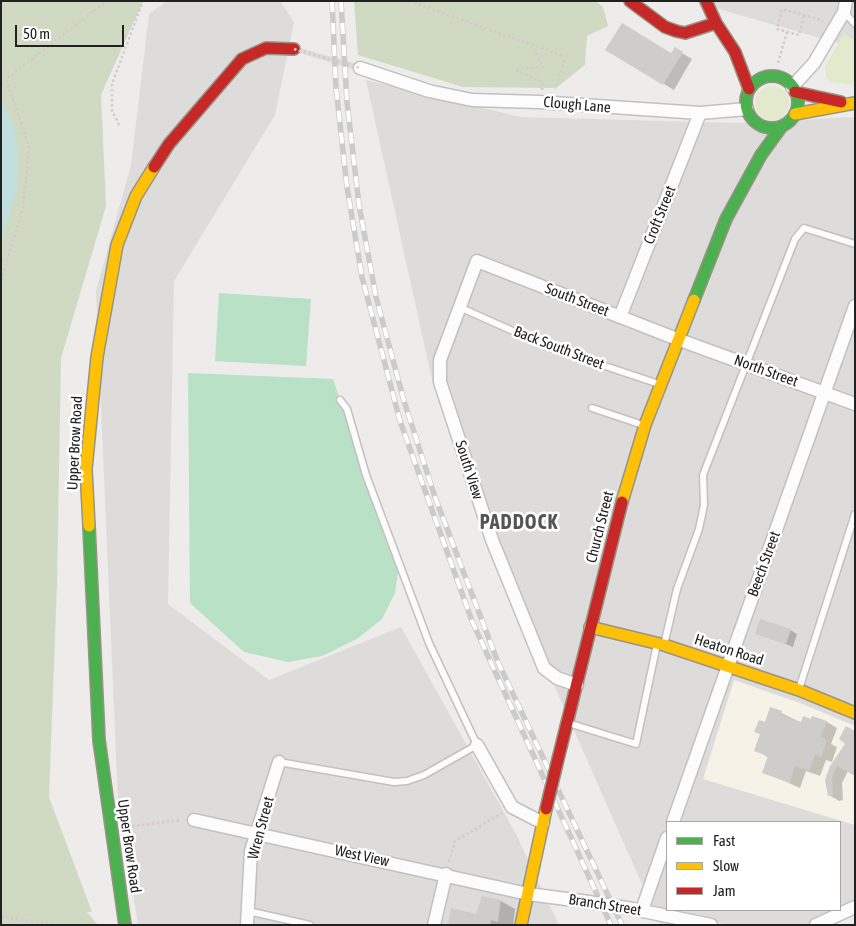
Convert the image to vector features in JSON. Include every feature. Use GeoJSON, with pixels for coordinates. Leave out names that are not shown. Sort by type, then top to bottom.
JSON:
{"type":"FeatureCollection","features":[{"type":"Feature","properties":{"kind":"street"},"geometry":{"type":"LineString","coordinates":[[630,1],[665,27],[676,31],[686,33],[716,23]]}},
{"type":"Feature","properties":{"kind":"street"},"geometry":{"type":"LineString","coordinates":[[706,1],[716,23],[735,52],[749,90]]}},
{"type":"Feature","properties":{"kind":"street"},"geometry":{"type":"LineString","coordinates":[[794,89],[814,63],[845,7]]}},
{"type":"Feature","properties":{"kind":"street","name":"Upper Brow Road"},"geometry":{"type":"LineString","coordinates":[[125,925],[99,740],[86,469],[97,357],[117,245],[136,196],[169,144],[222,80],[242,59],[266,48],[294,49]]}},
{"type":"Feature","properties":{"kind":"street"},"geometry":{"type":"LineString","coordinates":[[735,52],[763,78]]}},
{"type":"Feature","properties":{"kind":"street","name":"Clough Lane"},"geometry":{"type":"LineString","coordinates":[[360,68],[407,90],[472,100],[545,102],[700,113],[746,109]]}},
{"type":"Feature","properties":{"kind":"street"},"geometry":{"type":"LineString","coordinates":[[761,155],[756,123],[746,109],[746,96],[749,90],[763,78],[777,77],[789,83],[794,89],[797,98],[795,114]]}},
{"type":"Feature","properties":{"kind":"street"},"geometry":{"type":"LineString","coordinates":[[794,89],[851,103]]}},
{"type":"Feature","properties":{"kind":"street"},"geometry":{"type":"LineString","coordinates":[[756,123],[771,128],[782,126],[795,114],[851,103]]}},
{"type":"Feature","properties":{"kind":"street","name":"Croft Street"},"geometry":{"type":"LineString","coordinates":[[620,317],[700,113]]}},
{"type":"Feature","properties":{"kind":"street","name":"Church Street"},"geometry":{"type":"LineString","coordinates":[[521,925],[543,822],[590,627],[626,485],[644,425],[726,219],[761,155],[782,126]]}},
{"type":"Feature","properties":{"kind":"street","name":"South Street"},"geometry":{"type":"LineString","coordinates":[[477,261],[677,339]]}},
{"type":"Feature","properties":{"kind":"street","name":"South View"},"geometry":{"type":"LineString","coordinates":[[477,261],[440,360],[440,382],[492,540],[544,668],[557,678],[577,685]]}},
{"type":"Feature","properties":{"kind":"street","name":"Beech Street"},"geometry":{"type":"LineString","coordinates":[[673,821],[855,306]]}},
{"type":"Feature","properties":{"kind":"street","name":"North Street"},"geometry":{"type":"LineString","coordinates":[[677,339],[855,404]]}},
{"type":"Feature","properties":{"kind":"street","name":"Heaton Road"},"geometry":{"type":"LineString","coordinates":[[590,627],[660,644],[799,690],[855,713]]}},
{"type":"Feature","properties":{"kind":"street"},"geometry":{"type":"LineString","coordinates":[[477,744],[512,807],[543,822]]}},
{"type":"Feature","properties":{"kind":"street","name":"Wren Street"},"geometry":{"type":"LineString","coordinates":[[247,925],[251,850],[279,762]]}},
{"type":"Feature","properties":{"kind":"street","name":"West View"},"geometry":{"type":"LineString","coordinates":[[192,820],[446,874],[528,894]]}},
{"type":"Feature","properties":{"kind":"street"},"geometry":{"type":"LineString","coordinates":[[637,910],[666,840]]}},
{"type":"Feature","properties":{"kind":"street"},"geometry":{"type":"LineString","coordinates":[[434,925],[446,874]]}},
{"type":"Feature","properties":{"kind":"street","name":"Branch Street"},"geometry":{"type":"LineString","coordinates":[[528,894],[637,910],[711,925]]}},
{"type":"Feature","properties":{"kind":"street"},"geometry":{"type":"LineString","coordinates":[[816,925],[855,908]]}},
{"type":"Feature","properties":{"kind":"lane"},"geometry":{"type":"LineString","coordinates":[[845,7],[855,24]]}},
{"type":"Feature","properties":{"kind":"lane"},"geometry":{"type":"LineString","coordinates":[[568,723],[636,744],[660,644],[677,589],[699,529],[704,505],[703,475],[795,239],[804,228],[855,244]]}},
{"type":"Feature","properties":{"kind":"lane","name":"Back South Street"},"geometry":{"type":"LineString","coordinates":[[460,307],[551,348],[660,384]]}},
{"type":"Feature","properties":{"kind":"lane"},"geometry":{"type":"LineString","coordinates":[[279,762],[394,782],[407,781],[424,775],[477,744],[429,643],[366,475],[347,409],[340,400]]}},
{"type":"Feature","properties":{"kind":"lane"},"geometry":{"type":"LineString","coordinates":[[592,408],[644,425]]}},
{"type":"Feature","properties":{"kind":"lane"},"geometry":{"type":"LineString","coordinates":[[799,690],[855,514]]}},
{"type":"Feature","properties":{"kind":"lane"},"geometry":{"type":"LineString","coordinates":[[248,911],[310,925]]}},
{"type":"Feature","properties":{"kind":"path"},"geometry":{"type":"LineString","coordinates":[[1,280],[23,208],[29,147],[6,79],[107,1]]}},
{"type":"Feature","properties":{"kind":"path"},"geometry":{"type":"LineString","coordinates":[[119,125],[112,110],[112,84],[143,1]]}},
{"type":"Feature","properties":{"kind":"path"},"geometry":{"type":"LineString","coordinates":[[409,1],[566,57],[545,102]]}},
{"type":"Feature","properties":{"kind":"path"},"geometry":{"type":"LineString","coordinates":[[804,16],[799,35],[777,29],[782,9],[821,20],[835,28]]}},
{"type":"Feature","properties":{"kind":"path"},"geometry":{"type":"LineString","coordinates":[[778,63],[787,32]]}},
{"type":"Feature","properties":{"kind":"path"},"geometry":{"type":"LineString","coordinates":[[532,44],[543,67],[515,70],[543,82],[545,102]]}},
{"type":"Feature","properties":{"kind":"path"},"geometry":{"type":"LineString","coordinates":[[294,49],[360,68]]}},
{"type":"Feature","properties":{"kind":"path"},"geometry":{"type":"LineString","coordinates":[[446,874],[455,841],[512,807]]}},
{"type":"Feature","properties":{"kind":"path"},"geometry":{"type":"LineString","coordinates":[[124,827],[192,820]]}},
{"type":"Feature","properties":{"kind":"path"},"geometry":{"type":"LineString","coordinates":[[1,917],[63,925]]}},
{"type":"Feature","properties":{"kind":"shaded area"},"geometry":{"type":"Polygon","coordinates":[[[167,1],[280,1],[294,22],[275,115],[174,281],[168,604],[269,680],[401,627],[516,834],[559,925],[138,925],[118,802],[96,291],[131,165],[149,14],[167,1]]]}},
{"type":"Feature","properties":{"kind":"shaded area"},"geometry":{"type":"Polygon","coordinates":[[[691,1],[855,1],[855,48],[691,1]]]}},
{"type":"Feature","properties":{"kind":"shaded area"},"geometry":{"type":"Polygon","coordinates":[[[366,80],[521,117],[737,123],[855,117],[855,908],[809,925],[731,925],[662,914],[696,925],[660,925],[515,597],[432,380],[366,80]]]}},
{"type":"Feature","properties":{"kind":"shaded area"},"geometry":{"type":"Polygon","coordinates":[[[734,680],[800,703],[855,726],[855,825],[703,779],[734,680]]]}},
{"type":"Feature","properties":{"kind":"green space"},"geometry":{"type":"Polygon","coordinates":[[[1,1],[143,1],[101,95],[106,206],[61,358],[57,584],[49,797],[92,912],[87,912],[98,925],[1,925],[1,1]]]}},
{"type":"Feature","properties":{"kind":"green space"},"geometry":{"type":"Polygon","coordinates":[[[354,1],[596,1],[603,7],[608,26],[587,36],[585,65],[556,88],[463,87],[358,55],[354,1]]]}},
{"type":"Feature","properties":{"kind":"green space"},"geometry":{"type":"Polygon","coordinates":[[[844,33],[855,41],[855,85],[830,82],[826,77],[825,67],[844,33]]]}},
{"type":"Feature","properties":{"kind":"green space"},"geometry":{"type":"Polygon","coordinates":[[[772,86],[779,87],[784,91],[788,96],[788,110],[784,115],[779,119],[772,120],[765,119],[760,115],[756,110],[755,103],[756,96],[760,91],[765,87],[772,86]]]}},
{"type":"Feature","properties":{"kind":"green space"},"geometry":{"type":"Polygon","coordinates":[[[219,293],[311,299],[306,366],[215,361],[219,293]]]}},
{"type":"Feature","properties":{"kind":"green space"},"geometry":{"type":"Polygon","coordinates":[[[188,373],[333,379],[398,572],[395,593],[382,619],[357,639],[322,656],[288,662],[244,652],[190,603],[188,373]]]}},
{"type":"Feature","properties":{"kind":"water"},"geometry":{"type":"Polygon","coordinates":[[[1,100],[15,129],[18,158],[17,188],[1,242],[1,100]]]}},
{"type":"Feature","properties":{"kind":"pier"},"geometry":{"type":"Polygon","coordinates":[[[294,46],[360,65],[358,71],[293,51],[294,46]]]}},
{"type":"Feature","properties":{"kind":"building"},"geometry":{"type":"Polygon","coordinates":[[[622,23],[671,53],[675,47],[683,52],[663,85],[605,50],[622,23]]]}},
{"type":"Feature","properties":{"kind":"building"},"geometry":{"type":"Polygon","coordinates":[[[760,619],[791,629],[786,644],[755,634],[760,619]]]}},
{"type":"Feature","properties":{"kind":"building"},"geometry":{"type":"Polygon","coordinates":[[[770,707],[782,711],[781,715],[801,722],[803,716],[811,719],[812,716],[827,721],[821,737],[827,740],[821,757],[815,755],[809,771],[795,766],[790,783],[762,773],[768,756],[754,751],[760,734],[754,732],[759,720],[765,722],[770,707]]]}},
{"type":"Feature","properties":{"kind":"building"},"geometry":{"type":"Polygon","coordinates":[[[846,726],[855,731],[855,776],[837,766],[832,777],[833,795],[828,796],[825,780],[830,766],[845,744],[839,739],[846,726]]]}},
{"type":"Feature","properties":{"kind":"building"},"geometry":{"type":"Polygon","coordinates":[[[482,896],[501,900],[498,922],[491,920],[490,925],[448,925],[451,908],[476,914],[482,896]]]}},
{"type":"Feature","properties":{"kind":"railway"},"geometry":{"type":"LineString","coordinates":[[332,1],[336,88],[347,187],[362,277],[400,421],[472,621],[611,925]]}},
{"type":"Feature","properties":{"kind":"railway"},"geometry":{"type":"LineString","coordinates":[[341,1],[347,102],[359,205],[376,297],[404,401],[435,497],[497,660],[622,925]]}},
{"type":"Feature","properties":{"kind":"traffic: fast"},"geometry":{"type":"LineString","coordinates":[[772,76],[782,78],[790,84],[796,92],[798,102],[796,112],[790,120],[782,126],[772,128],[762,126],[754,120],[748,112],[746,102],[748,92],[754,84],[762,78],[772,76]]}},
{"type":"Feature","properties":{"kind":"traffic: fast"},"geometry":{"type":"LineString","coordinates":[[694,300],[726,219],[761,155],[782,126]]}},
{"type":"Feature","properties":{"kind":"traffic: fast"},"geometry":{"type":"LineString","coordinates":[[89,526],[99,740],[125,925]]}},
{"type":"Feature","properties":{"kind":"traffic: slow"},"geometry":{"type":"LineString","coordinates":[[795,114],[855,103]]}},
{"type":"Feature","properties":{"kind":"traffic: slow"},"geometry":{"type":"LineString","coordinates":[[89,526],[86,469],[97,357],[117,245],[136,196],[154,167]]}},
{"type":"Feature","properties":{"kind":"traffic: slow"},"geometry":{"type":"LineString","coordinates":[[622,502],[645,425],[694,300]]}},
{"type":"Feature","properties":{"kind":"traffic: slow"},"geometry":{"type":"LineString","coordinates":[[590,627],[664,645],[799,690],[855,713]]}},
{"type":"Feature","properties":{"kind":"traffic: slow"},"geometry":{"type":"LineString","coordinates":[[521,925],[546,809]]}},
{"type":"Feature","properties":{"kind":"traffic: jam"},"geometry":{"type":"LineString","coordinates":[[630,1],[665,27],[676,31],[685,33],[716,23]]}},
{"type":"Feature","properties":{"kind":"traffic: jam"},"geometry":{"type":"LineString","coordinates":[[706,1],[716,23],[735,52],[749,89]]}},
{"type":"Feature","properties":{"kind":"traffic: jam"},"geometry":{"type":"LineString","coordinates":[[154,167],[169,144],[242,59],[266,48],[294,49]]}},
{"type":"Feature","properties":{"kind":"traffic: jam"},"geometry":{"type":"LineString","coordinates":[[795,92],[841,102]]}},
{"type":"Feature","properties":{"kind":"traffic: jam"},"geometry":{"type":"LineString","coordinates":[[558,759],[622,502]]}},
{"type":"Feature","properties":{"kind":"traffic: jam"},"geometry":{"type":"LineString","coordinates":[[546,809],[558,759]]}},
{"type":"Feature","properties":{"kind":"district","name":"PADDOCK"},"geometry":{"type":"Point","coordinates":[519,523]}}]}
